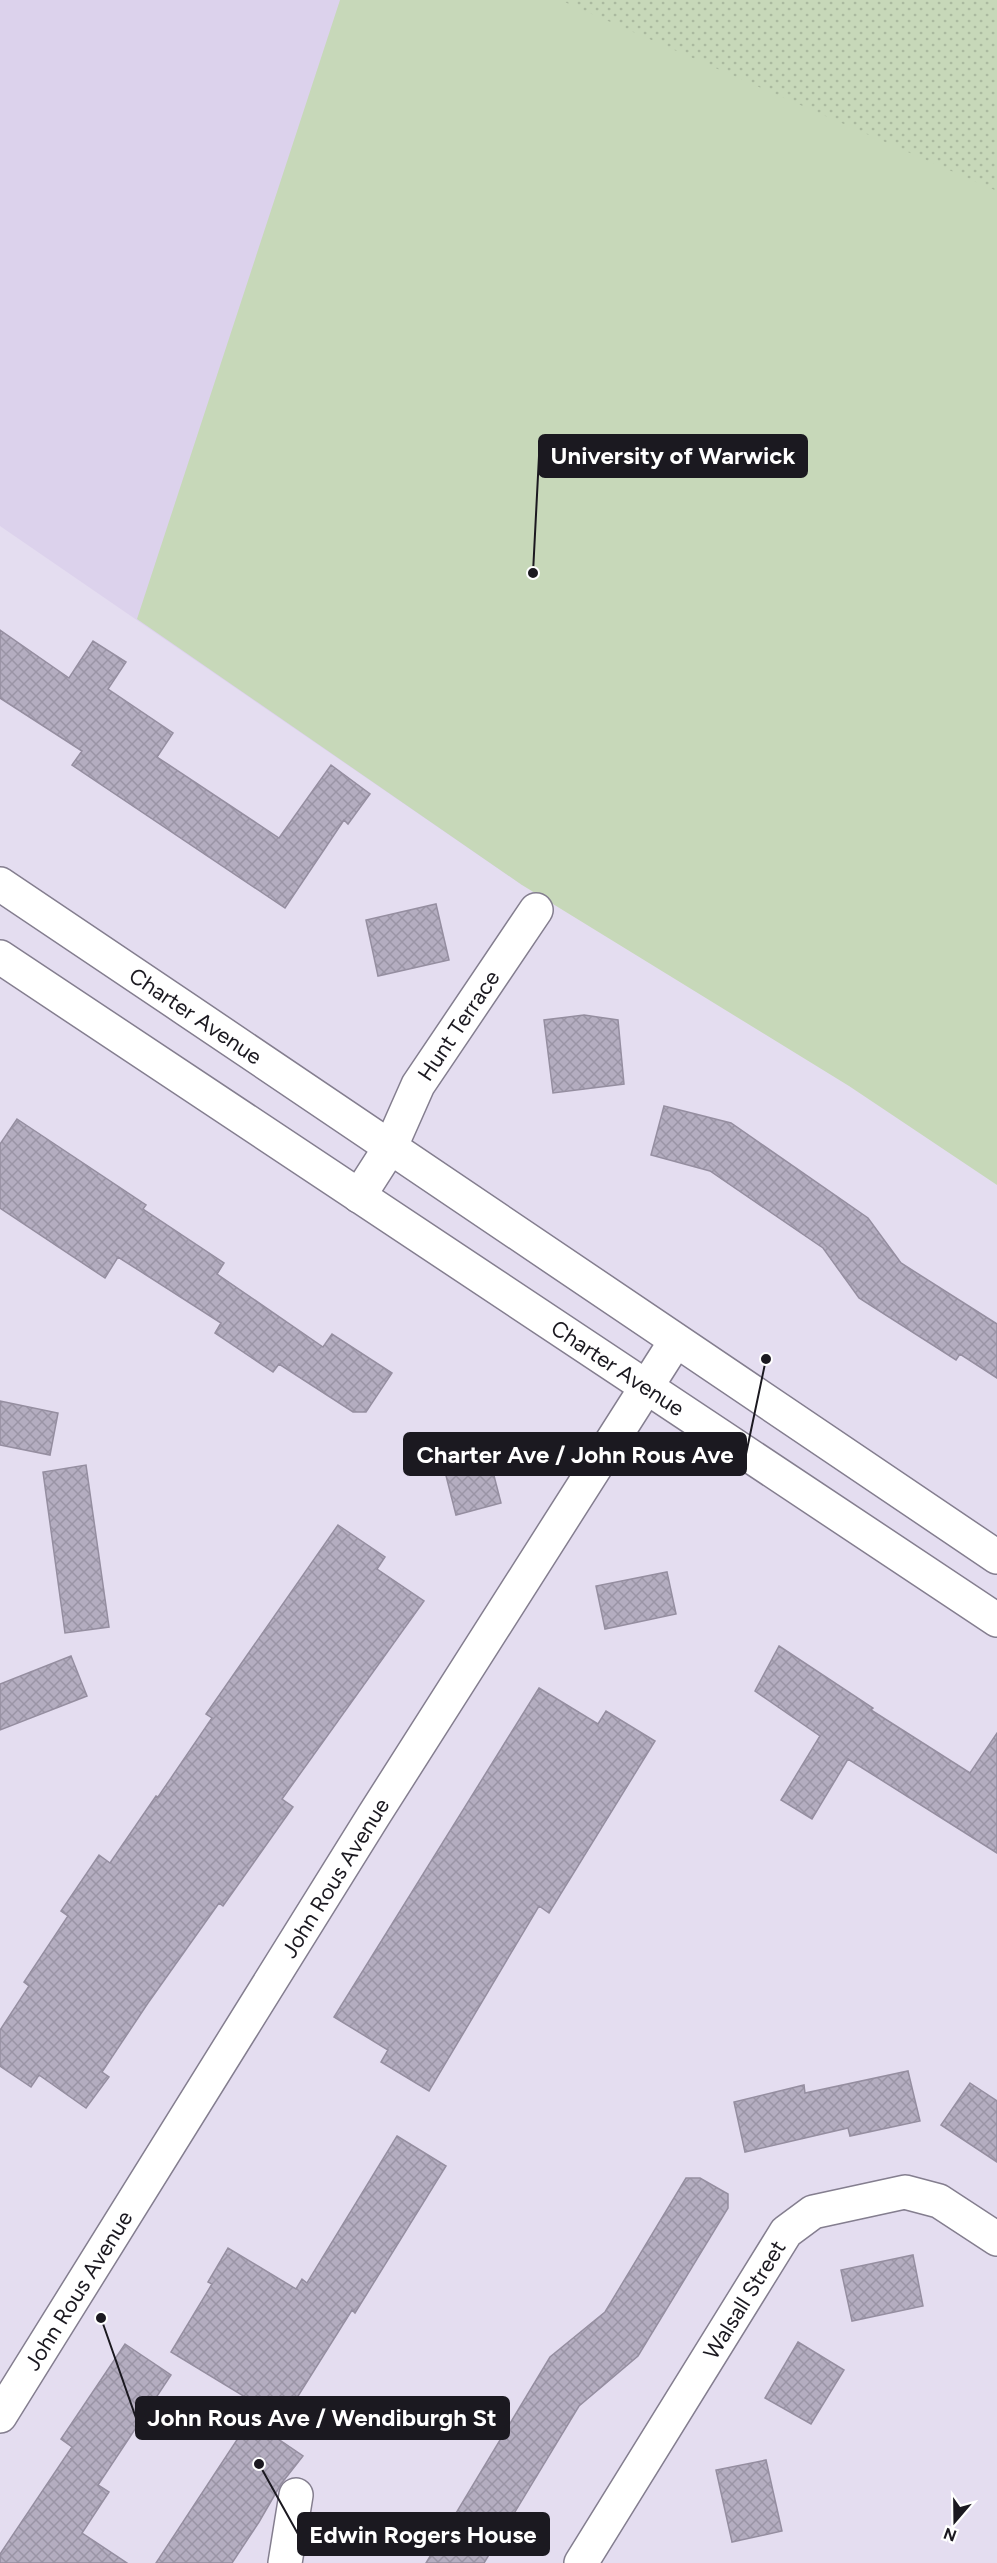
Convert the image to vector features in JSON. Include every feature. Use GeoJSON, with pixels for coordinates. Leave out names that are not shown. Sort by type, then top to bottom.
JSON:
{"type":"FeatureCollection","features":[{"type":"Feature","properties":{"kind":"street","name":"Charter Avenue"},"geometry":{"type":"LineString","coordinates":[[0,884],[391,1146],[675,1342],[997,1557]]}},
{"type":"Feature","properties":{"kind":"street","name":"Hunt Terrace"},"geometry":{"type":"LineString","coordinates":[[391,1146],[418,1085],[536,910]]}},
{"type":"Feature","properties":{"kind":"street","name":"Charter Avenue"},"geometry":{"type":"LineString","coordinates":[[0,957],[997,1620]]}},
{"type":"Feature","properties":{"kind":"street"},"geometry":{"type":"LineString","coordinates":[[359,1196],[391,1146]]}},
{"type":"Feature","properties":{"kind":"street","name":"John Rous Avenue"},"geometry":{"type":"LineString","coordinates":[[0,2416],[374,1815],[675,1342]]}},
{"type":"Feature","properties":{"kind":"street","name":"Walsall Street"},"geometry":{"type":"LineString","coordinates":[[581,2563],[786,2232],[813,2212],[905,2192],[939,2201],[997,2239]]}},
{"type":"Feature","properties":{"kind":"street"},"geometry":{"type":"LineString","coordinates":[[285,2563],[296,2495]]}},
{"type":"Feature","properties":{"kind":"shaded area"},"geometry":{"type":"Polygon","coordinates":[[[0,0],[997,0],[522,885],[0,526],[0,0]]]}},
{"type":"Feature","properties":{"kind":"green space"},"geometry":{"type":"Polygon","coordinates":[[[340,0],[997,0],[997,1185],[849,1086],[522,885],[137,619],[340,0]]]}},
{"type":"Feature","properties":{"kind":"green space"},"geometry":{"type":"Polygon","coordinates":[[[560,0],[997,0],[997,191],[560,0]]]}},
{"type":"Feature","properties":{"kind":"building"},"geometry":{"type":"Polygon","coordinates":[[[0,630],[69,678],[93,641],[126,662],[108,689],[173,733],[157,757],[279,838],[331,765],[370,794],[348,824],[344,820],[285,908],[72,765],[82,751],[0,698],[0,630]]]}},
{"type":"Feature","properties":{"kind":"building"},"geometry":{"type":"Polygon","coordinates":[[[436,904],[449,960],[378,976],[366,920],[436,904]]]}},
{"type":"Feature","properties":{"kind":"building"},"geometry":{"type":"Polygon","coordinates":[[[584,1015],[618,1020],[624,1084],[553,1093],[544,1020],[584,1015]]]}},
{"type":"Feature","properties":{"kind":"building"},"geometry":{"type":"Polygon","coordinates":[[[664,1106],[731,1123],[868,1218],[901,1263],[997,1324],[997,1378],[960,1354],[956,1360],[859,1298],[823,1248],[710,1171],[651,1155],[664,1106]]]}},
{"type":"Feature","properties":{"kind":"building"},"geometry":{"type":"Polygon","coordinates":[[[17,1119],[146,1205],[143,1209],[224,1263],[217,1274],[323,1347],[332,1334],[392,1373],[366,1412],[353,1412],[279,1364],[273,1372],[215,1333],[221,1323],[118,1257],[105,1278],[0,1208],[0,1144],[17,1119]]]}},
{"type":"Feature","properties":{"kind":"building"},"geometry":{"type":"Polygon","coordinates":[[[0,1401],[58,1413],[50,1455],[0,1445],[0,1401]]]}},
{"type":"Feature","properties":{"kind":"building"},"geometry":{"type":"Polygon","coordinates":[[[483,1433],[501,1503],[456,1515],[438,1444],[483,1433]]]}},
{"type":"Feature","properties":{"kind":"building"},"geometry":{"type":"Polygon","coordinates":[[[86,1465],[109,1627],[65,1633],[43,1472],[86,1465]]]}},
{"type":"Feature","properties":{"kind":"building"},"geometry":{"type":"Polygon","coordinates":[[[338,1525],[385,1557],[377,1569],[424,1601],[282,1799],[293,1807],[223,1906],[219,1903],[148,2003],[102,2072],[109,2077],[86,2108],[39,2075],[31,2087],[0,2066],[0,2030],[29,1986],[24,1982],[68,1916],[61,1911],[99,1855],[110,1863],[156,1796],[158,1797],[212,1718],[206,1714],[338,1525]]]}},
{"type":"Feature","properties":{"kind":"building"},"geometry":{"type":"Polygon","coordinates":[[[667,1572],[676,1614],[605,1629],[596,1586],[667,1572]]]}},
{"type":"Feature","properties":{"kind":"building"},"geometry":{"type":"Polygon","coordinates":[[[779,1646],[873,1708],[871,1710],[970,1773],[997,1733],[997,1853],[848,1759],[812,1819],[781,1800],[820,1736],[755,1691],[779,1646]]]}},
{"type":"Feature","properties":{"kind":"building"},"geometry":{"type":"Polygon","coordinates":[[[71,1656],[87,1696],[0,1730],[0,1684],[71,1656]]]}},
{"type":"Feature","properties":{"kind":"building"},"geometry":{"type":"Polygon","coordinates":[[[539,1688],[598,1724],[606,1711],[655,1741],[549,1913],[539,1906],[429,2091],[381,2062],[388,2050],[334,2017],[539,1688]]]}},
{"type":"Feature","properties":{"kind":"building"},"geometry":{"type":"Polygon","coordinates":[[[908,2071],[920,2121],[850,2136],[848,2128],[745,2152],[734,2102],[804,2085],[805,2093],[908,2071]]]}},
{"type":"Feature","properties":{"kind":"building"},"geometry":{"type":"Polygon","coordinates":[[[970,2083],[997,2101],[997,2162],[941,2125],[970,2083]]]}},
{"type":"Feature","properties":{"kind":"building"},"geometry":{"type":"Polygon","coordinates":[[[397,2136],[446,2166],[355,2313],[352,2310],[283,2420],[171,2352],[212,2284],[208,2282],[228,2248],[296,2289],[302,2279],[307,2283],[397,2136]]]}},
{"type":"Feature","properties":{"kind":"building"},"geometry":{"type":"Polygon","coordinates":[[[686,2178],[700,2178],[728,2194],[728,2208],[638,2356],[579,2406],[484,2563],[426,2563],[550,2357],[605,2312],[686,2178]]]}},
{"type":"Feature","properties":{"kind":"building"},"geometry":{"type":"Polygon","coordinates":[[[913,2255],[923,2306],[852,2321],[841,2270],[913,2255]]]}},
{"type":"Feature","properties":{"kind":"building"},"geometry":{"type":"Polygon","coordinates":[[[798,2342],[844,2370],[811,2424],[765,2398],[798,2342]]]}},
{"type":"Feature","properties":{"kind":"building"},"geometry":{"type":"Polygon","coordinates":[[[125,2344],[171,2375],[98,2485],[109,2492],[82,2533],[127,2563],[0,2563],[0,2554],[72,2447],[61,2439],[125,2344]]]}},
{"type":"Feature","properties":{"kind":"building"},"geometry":{"type":"Polygon","coordinates":[[[250,2420],[303,2456],[281,2484],[232,2563],[156,2563],[250,2420]]]}},
{"type":"Feature","properties":{"kind":"building"},"geometry":{"type":"Polygon","coordinates":[[[766,2460],[782,2531],[732,2542],[716,2470],[766,2460]]]}},
{"type":"Feature","properties":{"kind":"place","name":"University of Warwick"},"geometry":{"type":"Point","coordinates":[533,573]}},
{"type":"Feature","properties":{"kind":"place","name":"Charter Ave / John Rous Ave"},"geometry":{"type":"Point","coordinates":[766,1359]}},
{"type":"Feature","properties":{"kind":"place","name":"John Rous Ave / Wendiburgh St"},"geometry":{"type":"Point","coordinates":[101,2318]}},
{"type":"Feature","properties":{"kind":"place","name":"Edwin Rogers House"},"geometry":{"type":"Point","coordinates":[259,2464]}}]}
